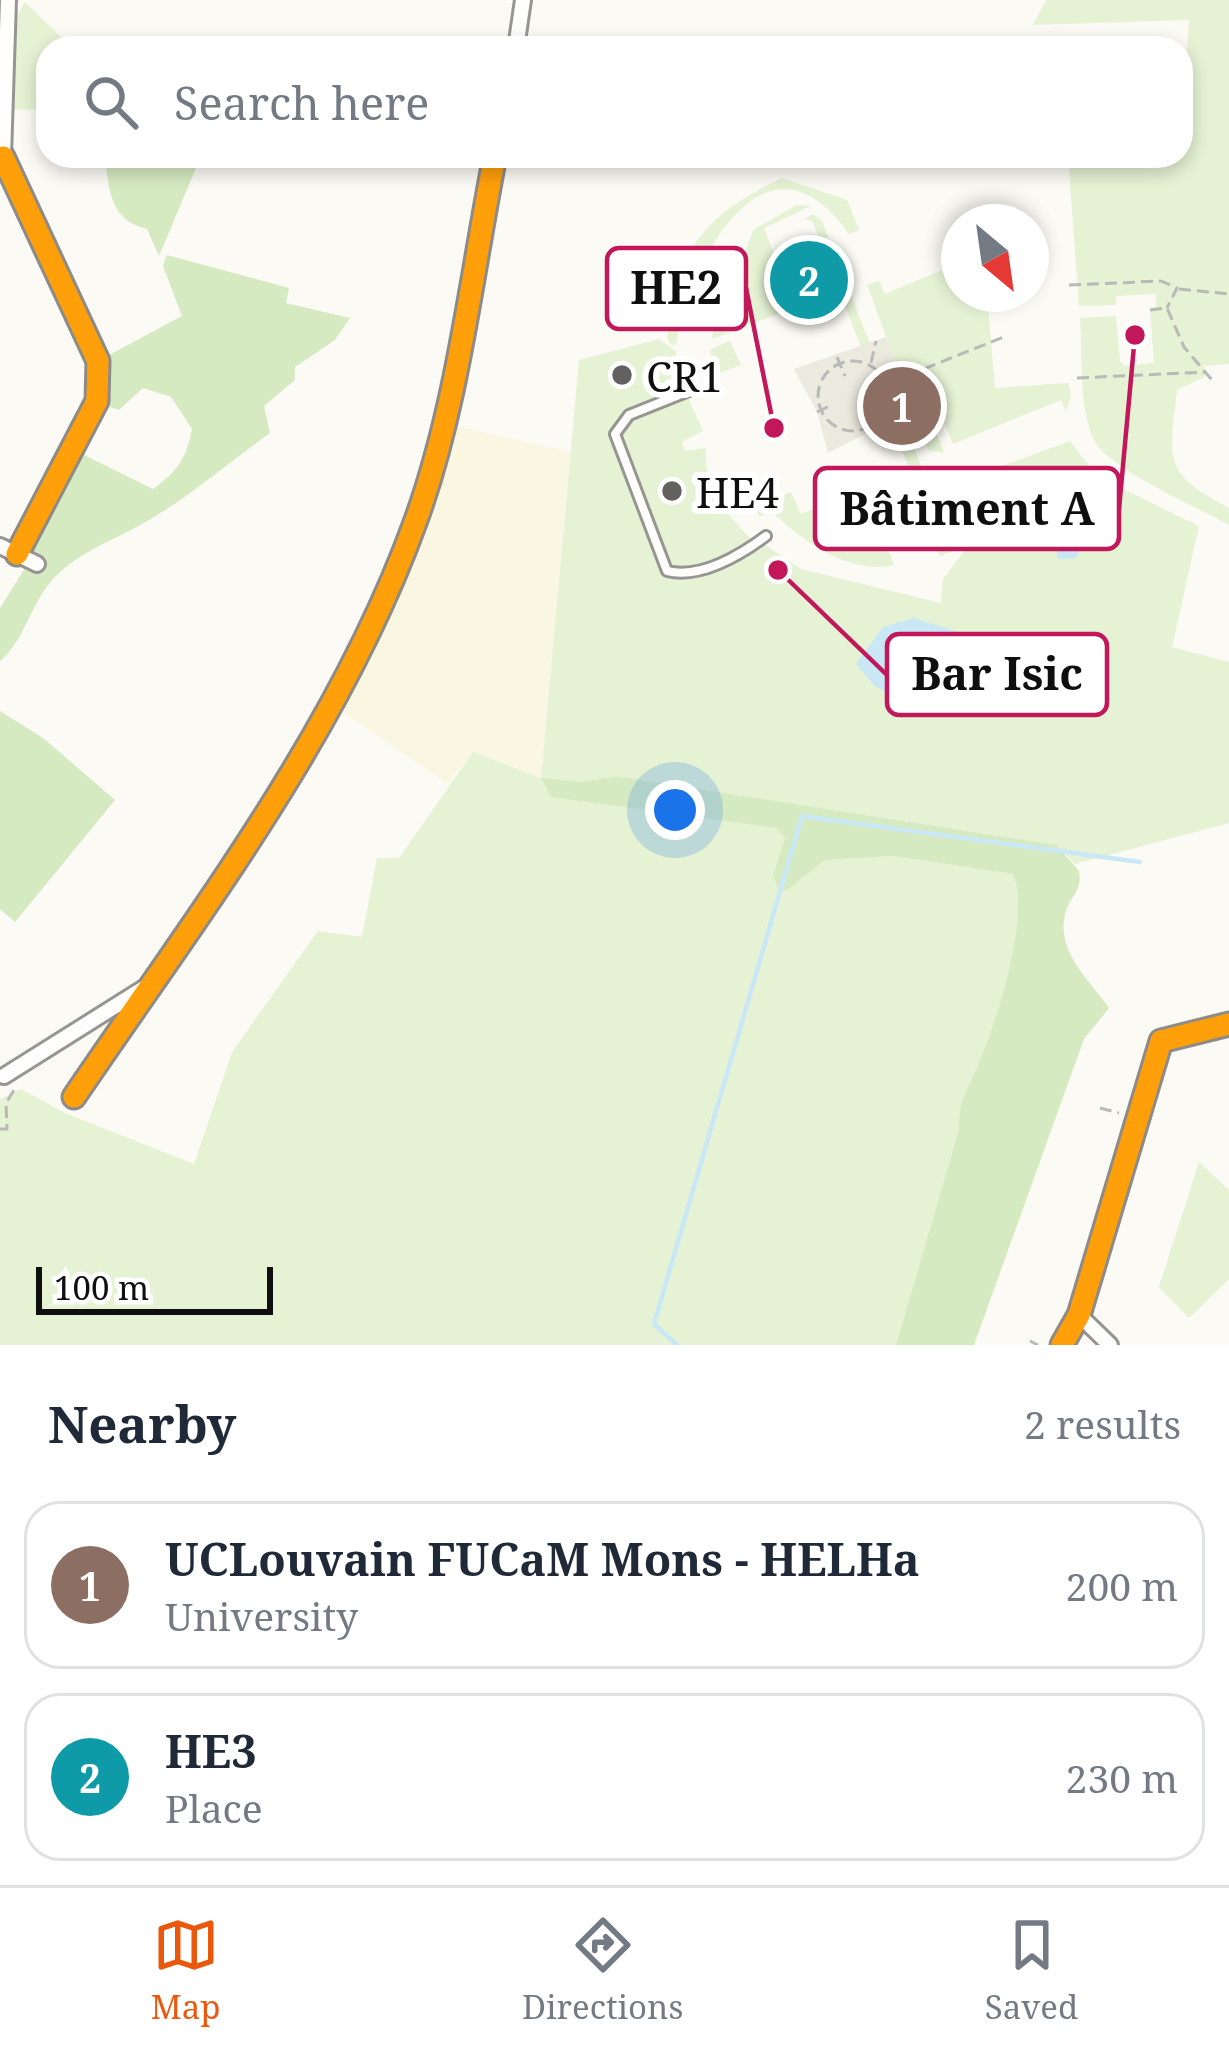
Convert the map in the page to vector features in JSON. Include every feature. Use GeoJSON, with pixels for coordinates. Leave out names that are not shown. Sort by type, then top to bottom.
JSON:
{"type":"FeatureCollection","features":[{"type":"Feature","properties":{"kind":"street"},"geometry":{"type":"LineString","coordinates":[[8,0],[2,160],[46,239],[98,361],[101,382],[98,401],[18,555]]}},
{"type":"Feature","properties":{"kind":"street"},"geometry":{"type":"LineString","coordinates":[[518,36],[523,0]]}},
{"type":"Feature","properties":{"kind":"street"},"geometry":{"type":"LineString","coordinates":[[74,1097],[311,742],[400,562],[434,453],[493,168]]}},
{"type":"Feature","properties":{"kind":"street"},"geometry":{"type":"LineString","coordinates":[[4,1076],[149,986]]}},
{"type":"Feature","properties":{"kind":"street"},"geometry":{"type":"LineString","coordinates":[[1062,1345],[1079,1315],[1161,1041],[1229,1024]]}},
{"type":"Feature","properties":{"kind":"street"},"geometry":{"type":"LineString","coordinates":[[1079,1315],[1110,1345]]}},
{"type":"Feature","properties":{"kind":"lane"},"geometry":{"type":"LineString","coordinates":[[694,389],[629,415],[615,434],[667,571],[684,575],[713,566],[766,536]]}},
{"type":"Feature","properties":{"kind":"path"},"geometry":{"type":"LineString","coordinates":[[1070,285],[1161,281],[1177,288],[1229,294]]}},
{"type":"Feature","properties":{"kind":"path"},"geometry":{"type":"LineString","coordinates":[[1167,308],[1177,288]]}},
{"type":"Feature","properties":{"kind":"path"},"geometry":{"type":"LineString","coordinates":[[1150,310],[1167,308]]}},
{"type":"Feature","properties":{"kind":"path"},"geometry":{"type":"LineString","coordinates":[[1167,308],[1184,347],[1212,380]]}},
{"type":"Feature","properties":{"kind":"path"},"geometry":{"type":"LineString","coordinates":[[874,389],[1006,336]]}},
{"type":"Feature","properties":{"kind":"path"},"geometry":{"type":"LineString","coordinates":[[870,365],[876,341]]}},
{"type":"Feature","properties":{"kind":"path"},"geometry":{"type":"LineString","coordinates":[[838,357],[845,376]]}},
{"type":"Feature","properties":{"kind":"path"},"geometry":{"type":"LineString","coordinates":[[819,411],[821,381],[840,364],[870,365],[886,384],[887,405],[866,431]]}},
{"type":"Feature","properties":{"kind":"path"},"geometry":{"type":"LineString","coordinates":[[1077,378],[1206,372]]}},
{"type":"Feature","properties":{"kind":"path"},"geometry":{"type":"LineString","coordinates":[[819,411],[832,405]]}},
{"type":"Feature","properties":{"kind":"path"},"geometry":{"type":"LineString","coordinates":[[887,405],[910,424]]}},
{"type":"Feature","properties":{"kind":"path"},"geometry":{"type":"LineString","coordinates":[[819,411],[840,428],[866,431]]}},
{"type":"Feature","properties":{"kind":"path"},"geometry":{"type":"LineString","coordinates":[[861,418],[866,431]]}},
{"type":"Feature","properties":{"kind":"path"},"geometry":{"type":"LineString","coordinates":[[0,1129],[8,1129],[6,1103],[41,1053]]}},
{"type":"Feature","properties":{"kind":"path"},"geometry":{"type":"LineString","coordinates":[[1030,1341],[1038,1345]]}},
{"type":"Feature","properties":{"kind":"shaded area"},"geometry":{"type":"Polygon","coordinates":[[[886,337],[918,421],[867,433],[828,453],[817,412],[794,369],[886,337]]]}},
{"type":"Feature","properties":{"kind":"shaded area"},"geometry":{"type":"Polygon","coordinates":[[[441,423],[570,452],[541,778],[473,752],[447,783],[331,704],[400,562],[441,423]]]}},
{"type":"Feature","properties":{"kind":"green space"},"geometry":{"type":"Polygon","coordinates":[[[1046,0],[1229,0],[1229,364],[1203,366],[1208,375],[1177,390],[1172,449],[1181,474],[1229,508],[1229,525],[1135,475],[1103,451],[1089,427],[1083,396],[1080,318],[1116,316],[1120,361],[1125,366],[1154,363],[1150,308],[1156,307],[1156,294],[1116,296],[1116,305],[1079,306],[1069,168],[1193,168],[1189,20],[1033,25],[1046,0]]]}},
{"type":"Feature","properties":{"kind":"green space"},"geometry":{"type":"Polygon","coordinates":[[[25,2],[60,36],[36,36],[36,109],[5,110],[16,17],[25,2]]]}},
{"type":"Feature","properties":{"kind":"green space"},"geometry":{"type":"Polygon","coordinates":[[[106,168],[196,168],[159,256],[147,229],[119,211],[106,168]]]}},
{"type":"Feature","properties":{"kind":"green space"},"geometry":{"type":"Polygon","coordinates":[[[782,178],[847,200],[859,230],[849,234],[818,201],[788,189],[761,195],[736,214],[715,242],[697,276],[676,345],[670,344],[667,338],[678,281],[698,239],[731,207],[782,178]]]}},
{"type":"Feature","properties":{"kind":"green space"},"geometry":{"type":"Polygon","coordinates":[[[797,205],[811,206],[764,228],[794,308],[712,339],[719,310],[753,230],[797,205]]]}},
{"type":"Feature","properties":{"kind":"green space"},"geometry":{"type":"Polygon","coordinates":[[[813,214],[822,221],[870,344],[861,347],[813,222],[805,219],[813,214]]]}},
{"type":"Feature","properties":{"kind":"green space"},"geometry":{"type":"Polygon","coordinates":[[[167,255],[289,288],[286,303],[350,318],[335,340],[295,367],[295,380],[264,406],[270,433],[175,503],[64,568],[0,661],[0,608],[25,568],[17,554],[72,449],[153,489],[180,464],[187,448],[192,429],[171,397],[143,388],[119,410],[97,403],[98,361],[182,316],[163,266],[167,255]]]}},
{"type":"Feature","properties":{"kind":"green space"},"geometry":{"type":"Polygon","coordinates":[[[941,271],[941,312],[989,312],[995,388],[1068,383],[1071,397],[1066,411],[1061,400],[953,444],[944,423],[934,426],[944,453],[928,450],[867,285],[879,281],[885,294],[941,271]]]}},
{"type":"Feature","properties":{"kind":"green space"},"geometry":{"type":"Polygon","coordinates":[[[659,339],[676,351],[677,373],[703,431],[682,442],[685,451],[706,448],[713,488],[754,542],[694,572],[764,544],[801,569],[941,603],[943,579],[964,551],[944,486],[958,472],[962,481],[1070,441],[1098,477],[1199,526],[1172,647],[1229,662],[1229,823],[1075,864],[1057,845],[616,776],[581,782],[542,779],[551,797],[776,827],[785,839],[773,875],[787,890],[824,860],[893,856],[1013,874],[1018,916],[1009,970],[962,1104],[959,1129],[896,1345],[0,1345],[0,1099],[21,1089],[65,1113],[194,1164],[232,1052],[318,931],[362,937],[377,858],[399,858],[473,752],[541,778],[579,360],[659,339]]]}},
{"type":"Feature","properties":{"kind":"green space"},"geometry":{"type":"Polygon","coordinates":[[[730,341],[741,365],[707,377],[699,372],[710,371],[711,349],[730,341]]]}},
{"type":"Feature","properties":{"kind":"green space"},"geometry":{"type":"Polygon","coordinates":[[[901,421],[954,551],[940,556],[936,549],[940,545],[892,425],[901,421]]]}},
{"type":"Feature","properties":{"kind":"green space"},"geometry":{"type":"Polygon","coordinates":[[[864,489],[894,565],[845,561],[813,545],[773,513],[759,516],[754,507],[791,492],[801,514],[864,489]]]}},
{"type":"Feature","properties":{"kind":"green space"},"geometry":{"type":"Polygon","coordinates":[[[0,711],[43,738],[115,800],[15,922],[0,909],[0,711]]]}},
{"type":"Feature","properties":{"kind":"green space"},"geometry":{"type":"Polygon","coordinates":[[[616,776],[1057,845],[1079,871],[1079,884],[1065,915],[1066,941],[1077,966],[1109,1008],[1084,1039],[974,1345],[896,1345],[959,1129],[962,1104],[1009,970],[1018,916],[1013,874],[893,856],[825,860],[787,890],[778,889],[773,875],[785,838],[776,828],[551,797],[541,778],[581,782],[616,776]]]}},
{"type":"Feature","properties":{"kind":"green space"},"geometry":{"type":"Polygon","coordinates":[[[1199,1162],[1229,1190],[1229,1279],[1189,1318],[1159,1287],[1199,1162]]]}},
{"type":"Feature","properties":{"kind":"water"},"geometry":{"type":"Polygon","coordinates":[[[1066,517],[1083,523],[1087,533],[1076,558],[1058,559],[1053,531],[1066,517]]]}},
{"type":"Feature","properties":{"kind":"water"},"geometry":{"type":"Polygon","coordinates":[[[914,618],[958,632],[966,659],[940,690],[899,700],[874,685],[856,664],[883,627],[914,618]]]}},
{"type":"Feature","properties":{"kind":"waterway"},"geometry":{"type":"LineString","coordinates":[[677,1345],[654,1324],[802,816],[1140,862]]}},
{"type":"Feature","properties":{"kind":"traffic: slow"},"geometry":{"type":"LineString","coordinates":[[0,163],[3,157],[98,361],[97,401],[17,554]]}},
{"type":"Feature","properties":{"kind":"traffic: slow"},"geometry":{"type":"LineString","coordinates":[[74,1097],[263,819],[348,673],[385,598],[416,520],[443,431],[493,168]]}},
{"type":"Feature","properties":{"kind":"traffic: slow"},"geometry":{"type":"LineString","coordinates":[[1062,1345],[1079,1315],[1161,1041],[1229,1024]]}},
{"type":"Feature","properties":{"kind":"place","name":"HE3"},"geometry":{"type":"Point","coordinates":[809,280]}},
{"type":"Feature","properties":{"kind":"place","name":"Bâtiment A"},"geometry":{"type":"Point","coordinates":[1135,335]}},
{"type":"Feature","properties":{"kind":"place","name":"CR1"},"geometry":{"type":"Point","coordinates":[622,375]}},
{"type":"Feature","properties":{"kind":"place","name":"UCLouvain FUCaM Mons - HELHa"},"geometry":{"type":"Point","coordinates":[902,406]}},
{"type":"Feature","properties":{"kind":"place","name":"HE2"},"geometry":{"type":"Point","coordinates":[774,428]}},
{"type":"Feature","properties":{"kind":"place","name":"HE4"},"geometry":{"type":"Point","coordinates":[672,491]}},
{"type":"Feature","properties":{"kind":"place","name":"Bar Isic"},"geometry":{"type":"Point","coordinates":[778,570]}}]}
